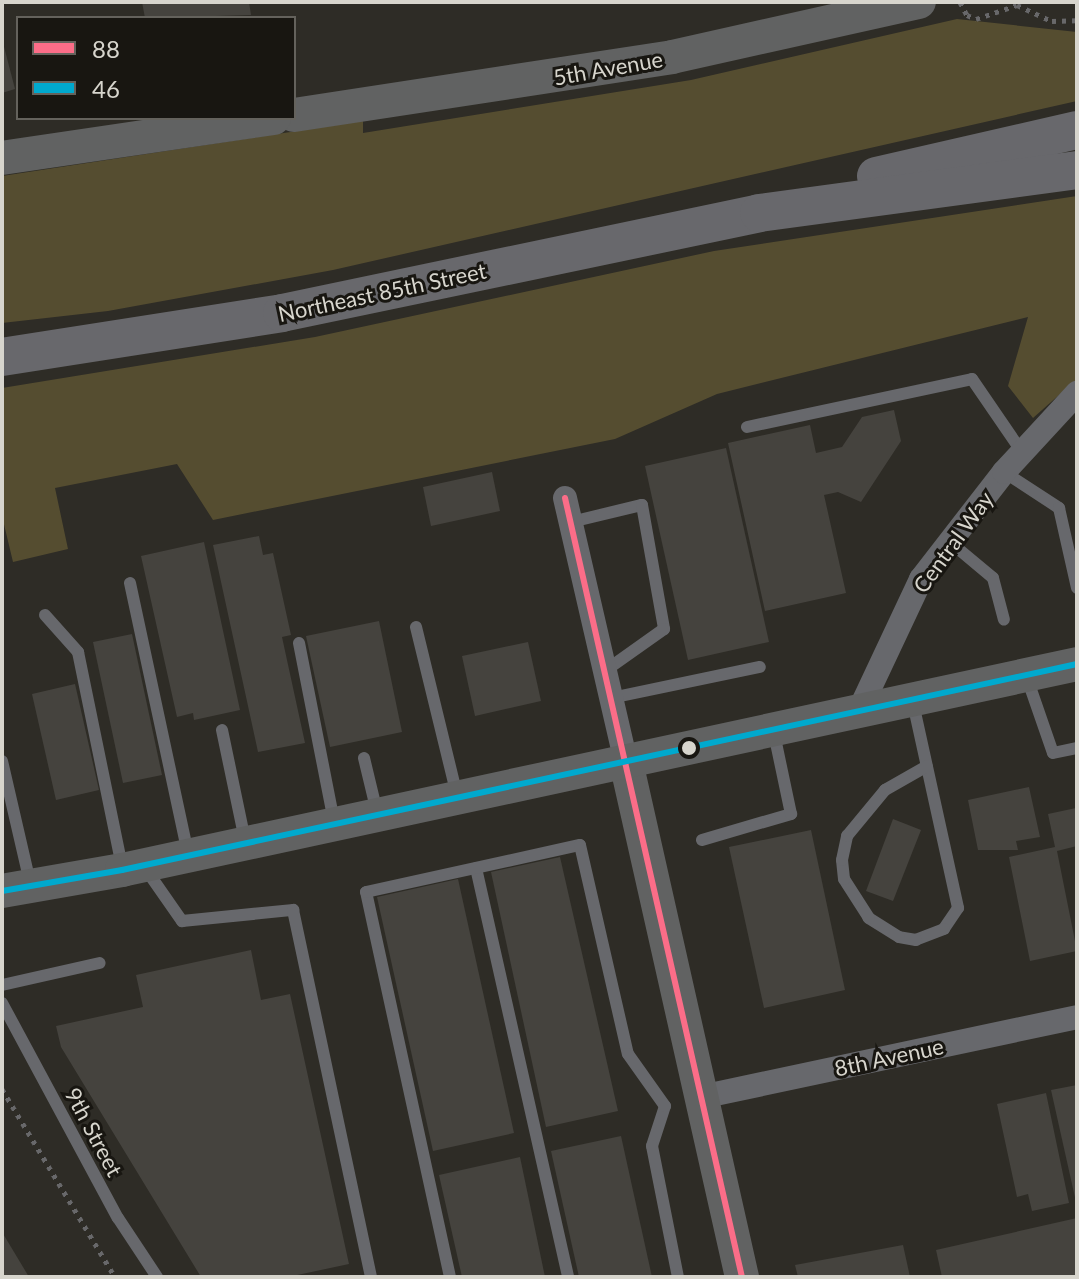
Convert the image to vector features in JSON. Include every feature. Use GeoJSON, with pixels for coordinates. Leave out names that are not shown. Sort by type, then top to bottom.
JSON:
{"type":"FeatureCollection","features":[{"type":"Feature","properties":{"kind":"main road","name":"Northeast 85th Street"},"geometry":{"type":"LineString","coordinates":[[759,213],[846,182],[1077,130]]}},
{"type":"Feature","properties":{"kind":"main road","name":"Northeast 85th Street"},"geometry":{"type":"LineString","coordinates":[[2,357],[282,313],[759,213],[1077,170]]}},
{"type":"Feature","properties":{"kind":"street","name":"5th Avenue"},"geometry":{"type":"LineString","coordinates":[[296,115],[672,57],[919,2]]}},
{"type":"Feature","properties":{"kind":"street"},"geometry":{"type":"LineString","coordinates":[[2,158],[260,120]]}},
{"type":"Feature","properties":{"kind":"street","name":"Central Way"},"geometry":{"type":"LineString","coordinates":[[859,711],[921,579],[1004,472],[1077,393]]}},
{"type":"Feature","properties":{"kind":"street"},"geometry":{"type":"LineString","coordinates":[[565,498],[626,762],[683,1101],[742,1277]]}},
{"type":"Feature","properties":{"kind":"street"},"geometry":{"type":"LineString","coordinates":[[16,888],[133,868],[1077,664]]}},
{"type":"Feature","properties":{"kind":"street","name":"8th Avenue"},"geometry":{"type":"LineString","coordinates":[[683,1101],[1077,1017]]}},
{"type":"Feature","properties":{"kind":"lane"},"geometry":{"type":"LineString","coordinates":[[747,427],[972,379],[1022,452]]}},
{"type":"Feature","properties":{"kind":"lane"},"geometry":{"type":"LineString","coordinates":[[1004,472],[1059,508],[1077,588]]}},
{"type":"Feature","properties":{"kind":"lane"},"geometry":{"type":"LineString","coordinates":[[571,522],[642,505],[664,629],[605,671]]}},
{"type":"Feature","properties":{"kind":"lane"},"geometry":{"type":"LineString","coordinates":[[950,542],[993,578],[1004,620]]}},
{"type":"Feature","properties":{"kind":"lane"},"geometry":{"type":"LineString","coordinates":[[130,583],[189,856]]}},
{"type":"Feature","properties":{"kind":"lane"},"geometry":{"type":"LineString","coordinates":[[45,615],[78,652],[133,868],[182,921],[293,910],[371,1277]]}},
{"type":"Feature","properties":{"kind":"lane"},"geometry":{"type":"LineString","coordinates":[[416,627],[458,798]]}},
{"type":"Feature","properties":{"kind":"lane"},"geometry":{"type":"LineString","coordinates":[[299,643],[335,824]]}},
{"type":"Feature","properties":{"kind":"lane"},"geometry":{"type":"LineString","coordinates":[[611,698],[760,667]]}},
{"type":"Feature","properties":{"kind":"lane"},"geometry":{"type":"LineString","coordinates":[[1026,675],[1053,753],[1077,748]]}},
{"type":"Feature","properties":{"kind":"lane"},"geometry":{"type":"LineString","coordinates":[[913,700],[958,908],[944,929],[916,940],[899,937],[869,918],[844,879],[842,860],[847,836],[885,790],[927,766]]}},
{"type":"Feature","properties":{"kind":"lane"},"geometry":{"type":"LineString","coordinates":[[222,730],[246,843]]}},
{"type":"Feature","properties":{"kind":"lane"},"geometry":{"type":"LineString","coordinates":[[702,840],[791,814],[774,730]]}},
{"type":"Feature","properties":{"kind":"lane"},"geometry":{"type":"LineString","coordinates":[[364,758],[378,815]]}},
{"type":"Feature","properties":{"kind":"lane"},"geometry":{"type":"LineString","coordinates":[[2,761],[16,888]]}},
{"type":"Feature","properties":{"kind":"lane"},"geometry":{"type":"LineString","coordinates":[[450,1277],[366,892],[580,845],[628,1054],[683,1101],[652,1146],[678,1277]]}},
{"type":"Feature","properties":{"kind":"lane"},"geometry":{"type":"LineString","coordinates":[[476,868],[568,1277]]}},
{"type":"Feature","properties":{"kind":"lane"},"geometry":{"type":"LineString","coordinates":[[2,985],[100,963]]}},
{"type":"Feature","properties":{"kind":"lane","name":"9th Street"},"geometry":{"type":"LineString","coordinates":[[2,1003],[118,1218],[157,1277]]}},
{"type":"Feature","properties":{"kind":"path"},"geometry":{"type":"LineString","coordinates":[[960,2],[967,15],[976,19],[1017,5],[1052,21],[1077,20]]}},
{"type":"Feature","properties":{"kind":"path"},"geometry":{"type":"LineString","coordinates":[[2,1089],[115,1277]]}},
{"type":"Feature","properties":{"kind":"shaded area"},"geometry":{"type":"Polygon","coordinates":[[[957,19],[1077,32],[1077,101],[333,270],[108,311],[2,323],[2,176],[363,121],[363,133],[691,80],[957,19]]]}},
{"type":"Feature","properties":{"kind":"shaded area"},"geometry":{"type":"Polygon","coordinates":[[[1077,196],[1077,379],[1033,418],[1008,386],[1028,317],[717,394],[615,439],[213,520],[177,464],[55,488],[68,549],[13,562],[2,516],[2,388],[315,337],[714,251],[1077,196]]]}},
{"type":"Feature","properties":{"kind":"building"},"geometry":{"type":"Polygon","coordinates":[[[142,2],[249,2],[251,15],[216,16],[145,16],[142,2]]]}},
{"type":"Feature","properties":{"kind":"building"},"geometry":{"type":"Polygon","coordinates":[[[2,39],[15,89],[2,93],[2,39]]]}},
{"type":"Feature","properties":{"kind":"building"},"geometry":{"type":"Polygon","coordinates":[[[894,410],[901,441],[861,502],[838,492],[824,495],[846,593],[765,611],[728,443],[810,425],[816,453],[842,447],[862,417],[894,410]]]}},
{"type":"Feature","properties":{"kind":"building"},"geometry":{"type":"Polygon","coordinates":[[[726,448],[769,642],[688,660],[645,466],[726,448]]]}},
{"type":"Feature","properties":{"kind":"building"},"geometry":{"type":"Polygon","coordinates":[[[492,472],[500,511],[431,526],[423,487],[492,472]]]}},
{"type":"Feature","properties":{"kind":"building"},"geometry":{"type":"Polygon","coordinates":[[[259,536],[263,555],[273,553],[291,635],[282,637],[305,743],[258,752],[213,545],[259,536]]]}},
{"type":"Feature","properties":{"kind":"building"},"geometry":{"type":"Polygon","coordinates":[[[204,542],[240,710],[194,720],[193,713],[177,717],[141,556],[204,542]]]}},
{"type":"Feature","properties":{"kind":"building"},"geometry":{"type":"Polygon","coordinates":[[[379,621],[402,732],[330,747],[306,636],[379,621]]]}},
{"type":"Feature","properties":{"kind":"building"},"geometry":{"type":"Polygon","coordinates":[[[132,634],[162,775],[123,783],[93,642],[132,634]]]}},
{"type":"Feature","properties":{"kind":"building"},"geometry":{"type":"Polygon","coordinates":[[[528,642],[541,701],[475,716],[462,656],[528,642]]]}},
{"type":"Feature","properties":{"kind":"building"},"geometry":{"type":"Polygon","coordinates":[[[75,684],[99,790],[56,800],[32,694],[75,684]]]}},
{"type":"Feature","properties":{"kind":"building"},"geometry":{"type":"Polygon","coordinates":[[[1029,787],[1040,837],[1016,841],[1018,850],[978,850],[968,800],[1029,787]]]}},
{"type":"Feature","properties":{"kind":"building"},"geometry":{"type":"Polygon","coordinates":[[[1076,808],[1077,846],[1057,851],[1077,951],[1030,961],[1009,857],[1055,847],[1048,814],[1076,808]]]}},
{"type":"Feature","properties":{"kind":"building"},"geometry":{"type":"Polygon","coordinates":[[[893,819],[921,830],[893,901],[866,891],[893,819]]]}},
{"type":"Feature","properties":{"kind":"building"},"geometry":{"type":"Polygon","coordinates":[[[811,830],[845,990],[764,1008],[729,847],[811,830]]]}},
{"type":"Feature","properties":{"kind":"building"},"geometry":{"type":"Polygon","coordinates":[[[560,857],[618,1111],[546,1127],[491,872],[560,857]]]}},
{"type":"Feature","properties":{"kind":"building"},"geometry":{"type":"Polygon","coordinates":[[[458,879],[514,1133],[433,1151],[377,897],[458,879]]]}},
{"type":"Feature","properties":{"kind":"building"},"geometry":{"type":"Polygon","coordinates":[[[251,950],[261,1000],[290,994],[349,1264],[288,1277],[201,1277],[61,1047],[56,1026],[143,1007],[136,975],[251,950]]]}},
{"type":"Feature","properties":{"kind":"building"},"geometry":{"type":"Polygon","coordinates":[[[1077,1085],[1077,1202],[1076,1202],[1051,1090],[1077,1085]]]}},
{"type":"Feature","properties":{"kind":"building"},"geometry":{"type":"Polygon","coordinates":[[[1046,1093],[1069,1203],[1032,1211],[1028,1194],[1017,1197],[997,1104],[1046,1093]]]}},
{"type":"Feature","properties":{"kind":"building"},"geometry":{"type":"Polygon","coordinates":[[[621,1136],[652,1277],[579,1277],[551,1151],[621,1136]]]}},
{"type":"Feature","properties":{"kind":"building"},"geometry":{"type":"Polygon","coordinates":[[[520,1157],[545,1277],[462,1277],[439,1175],[520,1157]]]}},
{"type":"Feature","properties":{"kind":"building"},"geometry":{"type":"Polygon","coordinates":[[[1077,1218],[1077,1277],[942,1277],[936,1250],[1077,1218]]]}},
{"type":"Feature","properties":{"kind":"building"},"geometry":{"type":"Polygon","coordinates":[[[2,1232],[29,1277],[2,1277],[2,1232]]]}},
{"type":"Feature","properties":{"kind":"building"},"geometry":{"type":"Polygon","coordinates":[[[903,1245],[910,1277],[798,1277],[795,1265],[903,1245]]]}},
{"type":"Feature","properties":{"kind":"transit line","name":"88"},"geometry":{"type":"LineString","coordinates":[[565,498],[742,1277]]}},
{"type":"Feature","properties":{"kind":"transit line","name":"46"},"geometry":{"type":"LineString","coordinates":[[2,891],[122,870],[1077,664]]}}]}
